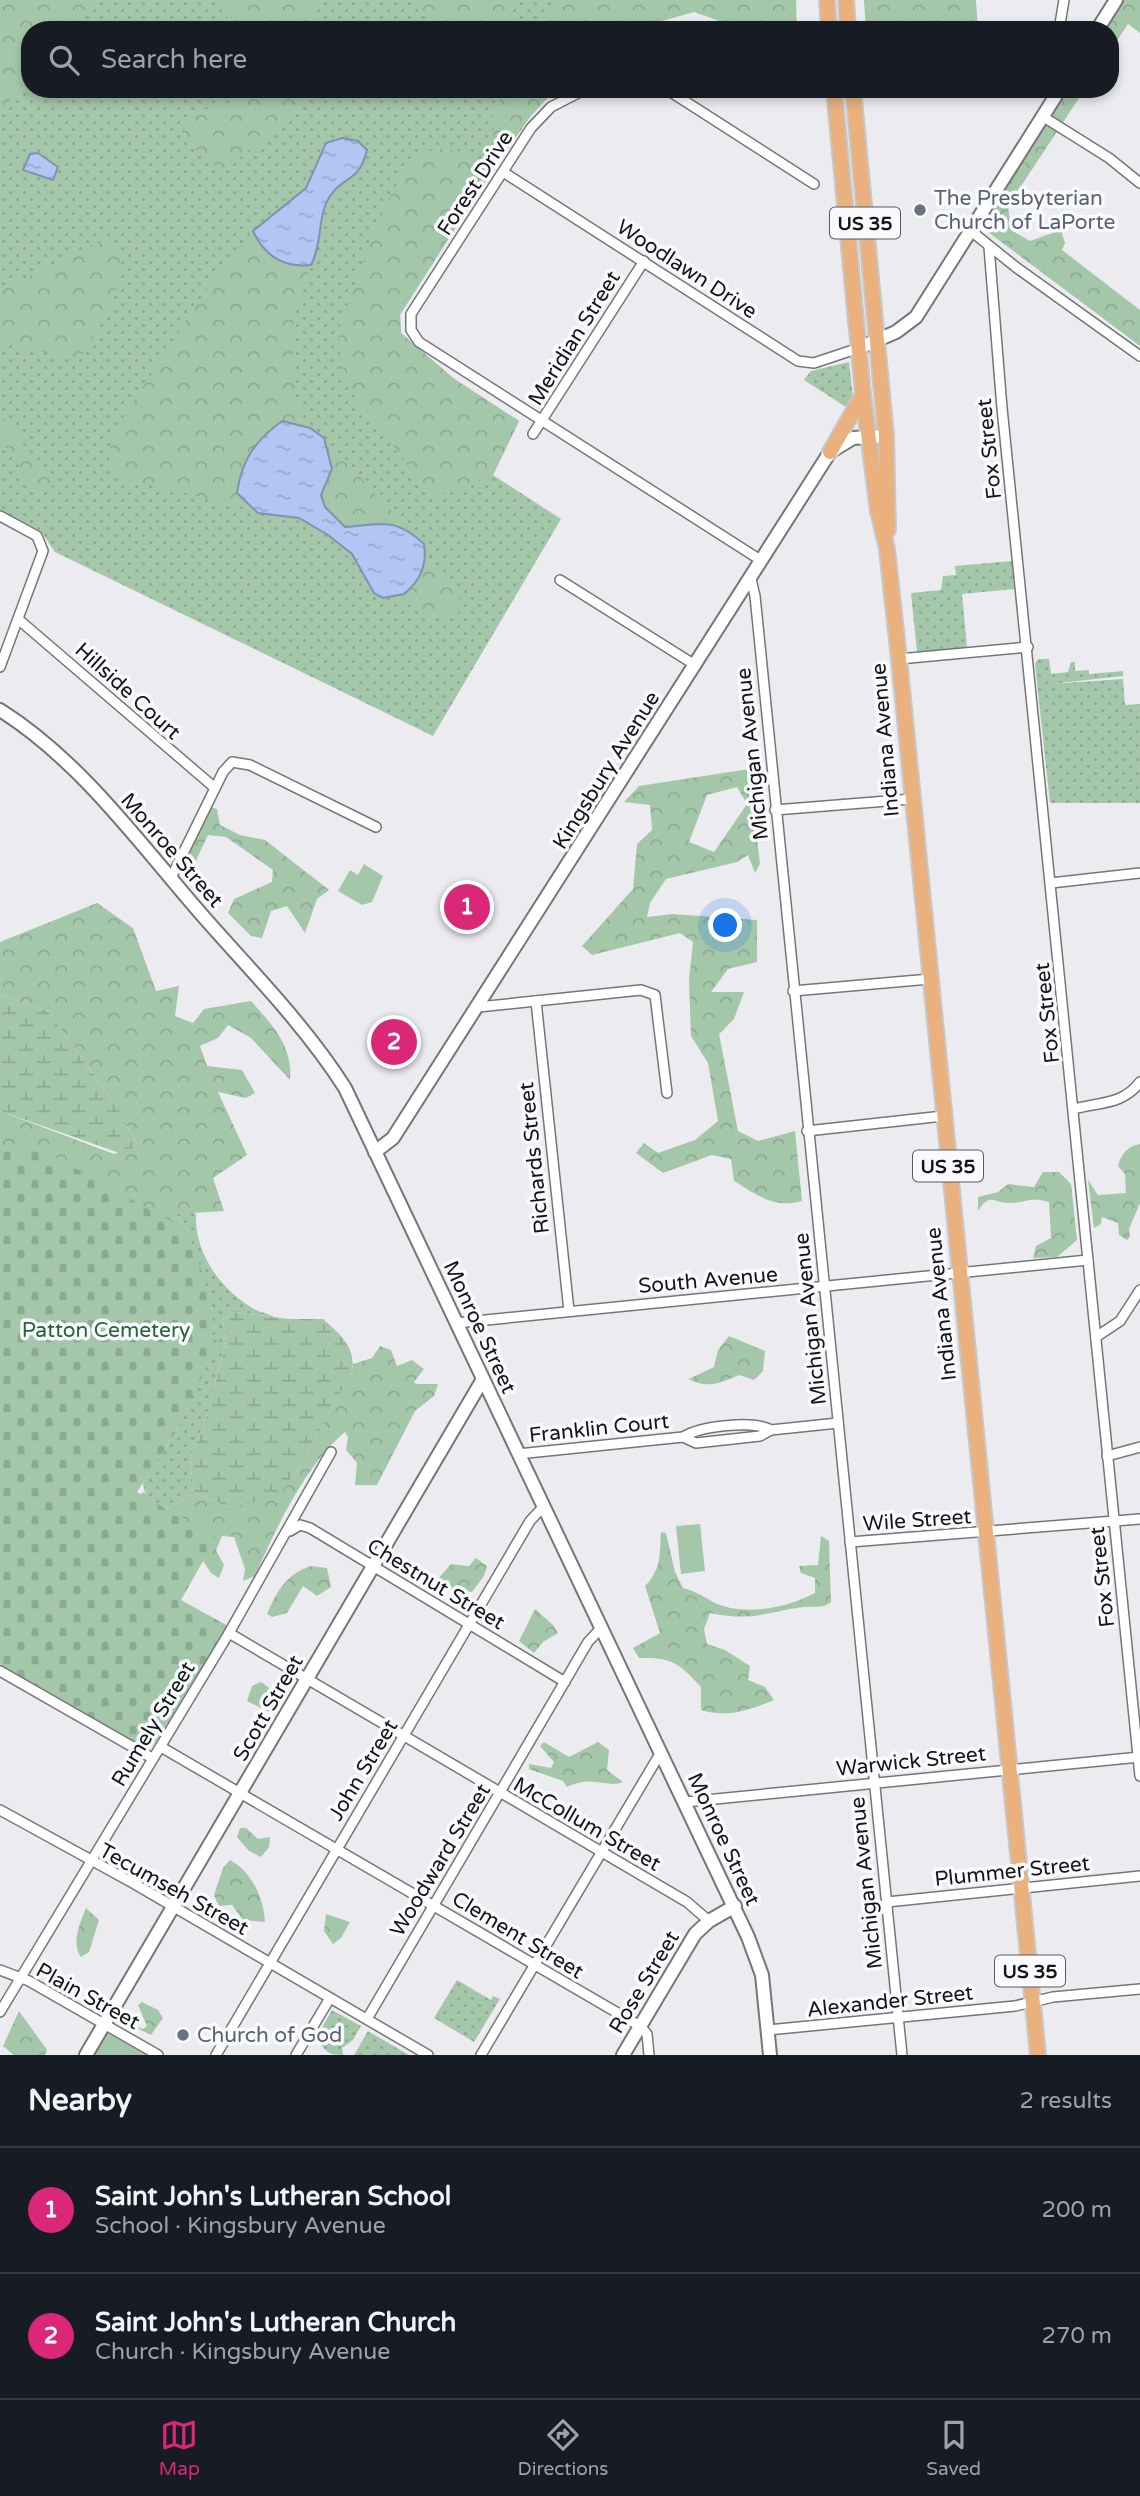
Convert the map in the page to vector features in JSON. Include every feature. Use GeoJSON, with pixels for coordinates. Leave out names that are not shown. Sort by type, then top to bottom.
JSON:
{"type":"FeatureCollection","features":[{"type":"Feature","properties":{"kind":"main road"},"geometry":{"type":"LineString","coordinates":[[827,0],[828,21]]}},
{"type":"Feature","properties":{"kind":"main road"},"geometry":{"type":"LineString","coordinates":[[846,0],[847,21]]}},
{"type":"Feature","properties":{"kind":"main road","name":"Indiana Avenue"},"geometry":{"type":"LineString","coordinates":[[835,98],[863,394],[878,512],[887,549]]}},
{"type":"Feature","properties":{"kind":"main road","name":"Indiana Avenue"},"geometry":{"type":"LineString","coordinates":[[854,98],[886,436],[887,549],[1038,2055]]}},
{"type":"Feature","properties":{"kind":"main road"},"geometry":{"type":"LineString","coordinates":[[836,107],[854,106]]}},
{"type":"Feature","properties":{"kind":"main road"},"geometry":{"type":"LineString","coordinates":[[830,452],[863,394]]}},
{"type":"Feature","properties":{"kind":"street"},"geometry":{"type":"LineString","coordinates":[[1061,21],[1065,0]]}},
{"type":"Feature","properties":{"kind":"street"},"geometry":{"type":"LineString","coordinates":[[1103,21],[1116,0]]}},
{"type":"Feature","properties":{"kind":"street","name":"Forest Drive"},"geometry":{"type":"LineString","coordinates":[[541,422],[419,342],[411,330],[411,314],[539,119],[565,98]]}},
{"type":"Feature","properties":{"kind":"street"},"geometry":{"type":"LineString","coordinates":[[680,98],[814,184]]}},
{"type":"Feature","properties":{"kind":"street"},"geometry":{"type":"LineString","coordinates":[[1045,112],[1047,98]]}},
{"type":"Feature","properties":{"kind":"street"},"geometry":{"type":"LineString","coordinates":[[859,348],[877,341],[916,317],[1054,98]]}},
{"type":"Feature","properties":{"kind":"street"},"geometry":{"type":"LineString","coordinates":[[1045,112],[1140,183]]}},
{"type":"Feature","properties":{"kind":"street","name":"Woodlawn Drive"},"geometry":{"type":"LineString","coordinates":[[503,172],[798,361],[814,363],[859,348]]}},
{"type":"Feature","properties":{"kind":"street"},"geometry":{"type":"LineString","coordinates":[[971,231],[989,247],[1140,355]]}},
{"type":"Feature","properties":{"kind":"street","name":"Fox Street"},"geometry":{"type":"LineString","coordinates":[[989,247],[1002,408],[1140,1776]]}},
{"type":"Feature","properties":{"kind":"street","name":"Meridian Street"},"geometry":{"type":"LineString","coordinates":[[533,434],[644,261]]}},
{"type":"Feature","properties":{"kind":"street"},"geometry":{"type":"LineString","coordinates":[[541,422],[762,561]]}},
{"type":"Feature","properties":{"kind":"street"},"geometry":{"type":"LineString","coordinates":[[830,452],[853,438],[886,436]]}},
{"type":"Feature","properties":{"kind":"street","name":"Kingsbury Avenue"},"geometry":{"type":"LineString","coordinates":[[375,1152],[393,1138],[830,452]]}},
{"type":"Feature","properties":{"kind":"street"},"geometry":{"type":"LineString","coordinates":[[0,516],[28,529],[42,543],[43,551],[0,667]]}},
{"type":"Feature","properties":{"kind":"street","name":"Michigan Avenue"},"geometry":{"type":"LineString","coordinates":[[751,579],[902,2055]]}},
{"type":"Feature","properties":{"kind":"street"},"geometry":{"type":"LineString","coordinates":[[560,580],[695,665]]}},
{"type":"Feature","properties":{"kind":"street","name":"Hillside Court"},"geometry":{"type":"LineString","coordinates":[[18,619],[215,788]]}},
{"type":"Feature","properties":{"kind":"street"},"geometry":{"type":"LineString","coordinates":[[899,659],[1028,647]]}},
{"type":"Feature","properties":{"kind":"street","name":"Monroe Street"},"geometry":{"type":"LineString","coordinates":[[0,710],[70,766],[171,878],[328,1061],[345,1088],[735,1906],[760,1967],[770,2055]]}},
{"type":"Feature","properties":{"kind":"street"},"geometry":{"type":"LineString","coordinates":[[171,878],[229,764],[242,762],[376,827]]}},
{"type":"Feature","properties":{"kind":"street"},"geometry":{"type":"LineString","coordinates":[[775,810],[912,799]]}},
{"type":"Feature","properties":{"kind":"street"},"geometry":{"type":"LineString","coordinates":[[1051,883],[1140,873]]}},
{"type":"Feature","properties":{"kind":"street"},"geometry":{"type":"LineString","coordinates":[[793,991],[930,979]]}},
{"type":"Feature","properties":{"kind":"street"},"geometry":{"type":"LineString","coordinates":[[478,1007],[641,990],[655,995],[667,1093]]}},
{"type":"Feature","properties":{"kind":"street","name":"Richards Street"},"geometry":{"type":"LineString","coordinates":[[536,1001],[569,1311]]}},
{"type":"Feature","properties":{"kind":"street"},"geometry":{"type":"LineString","coordinates":[[1074,1109],[1112,1103],[1127,1096],[1140,1082]]}},
{"type":"Feature","properties":{"kind":"street"},"geometry":{"type":"LineString","coordinates":[[807,1130],[943,1116]]}},
{"type":"Feature","properties":{"kind":"street","name":"South Avenue"},"geometry":{"type":"LineString","coordinates":[[456,1323],[1088,1260]]}},
{"type":"Feature","properties":{"kind":"street"},"geometry":{"type":"LineString","coordinates":[[1096,1337],[1120,1321],[1140,1290]]}},
{"type":"Feature","properties":{"kind":"street","name":"Scott Street"},"geometry":{"type":"LineString","coordinates":[[86,2055],[483,1379]]}},
{"type":"Feature","properties":{"kind":"street","name":"Franklin Court"},"geometry":{"type":"LineString","coordinates":[[518,1454],[683,1437],[693,1431],[760,1424],[771,1430],[838,1423]]}},
{"type":"Feature","properties":{"kind":"street"},"geometry":{"type":"LineString","coordinates":[[1107,1456],[1140,1447]]}},
{"type":"Feature","properties":{"kind":"street","name":"Rumely Street"},"geometry":{"type":"LineString","coordinates":[[0,2012],[229,1633],[331,1452]]}},
{"type":"Feature","properties":{"kind":"street","name":"John Street"},"geometry":{"type":"LineString","coordinates":[[216,2055],[530,1521],[544,1506]]}},
{"type":"Feature","properties":{"kind":"street"},"geometry":{"type":"LineString","coordinates":[[1113,1521],[1140,1519]]}},
{"type":"Feature","properties":{"kind":"street","name":"Wile Street"},"geometry":{"type":"LineString","coordinates":[[850,1542],[1113,1521]]}},
{"type":"Feature","properties":{"kind":"street","name":"Chestnut Street"},"geometry":{"type":"LineString","coordinates":[[288,1532],[300,1525],[310,1528],[565,1682]]}},
{"type":"Feature","properties":{"kind":"street","name":"Woodward Street"},"geometry":{"type":"LineString","coordinates":[[367,2019],[565,1682],[589,1642],[602,1627]]}},
{"type":"Feature","properties":{"kind":"street","name":"McCollum Street"},"geometry":{"type":"LineString","coordinates":[[229,1633],[687,1902],[709,1921]]}},
{"type":"Feature","properties":{"kind":"street"},"geometry":{"type":"LineString","coordinates":[[0,1671],[152,1758]]}},
{"type":"Feature","properties":{"kind":"street","name":"Clement Street"},"geometry":{"type":"LineString","coordinates":[[161,1747],[640,2026]]}},
{"type":"Feature","properties":{"kind":"street"},"geometry":{"type":"LineString","coordinates":[[481,2055],[661,1752]]}},
{"type":"Feature","properties":{"kind":"street","name":"Warwick Street"},"geometry":{"type":"LineString","coordinates":[[685,1802],[1139,1757]]}},
{"type":"Feature","properties":{"kind":"street","name":"Tecumseh Street"},"geometry":{"type":"LineString","coordinates":[[0,1810],[330,1998]]}},
{"type":"Feature","properties":{"kind":"street","name":"Plummer Street"},"geometry":{"type":"LineString","coordinates":[[887,1902],[1140,1876]]}},
{"type":"Feature","properties":{"kind":"street","name":"Rose Street"},"geometry":{"type":"LineString","coordinates":[[622,2055],[689,1942],[709,1921],[735,1906]]}},
{"type":"Feature","properties":{"kind":"street","name":"Plain Street"},"geometry":{"type":"LineString","coordinates":[[0,1970],[158,2055]]}},
{"type":"Feature","properties":{"kind":"street","name":"Alexander Street"},"geometry":{"type":"LineString","coordinates":[[768,2030],[898,2018],[1033,2003],[1054,1997],[1140,1989]]}},
{"type":"Feature","properties":{"kind":"street"},"geometry":{"type":"LineString","coordinates":[[296,2055],[330,1998],[428,2055]]}},
{"type":"Feature","properties":{"kind":"street"},"geometry":{"type":"LineString","coordinates":[[640,2026],[647,2034],[649,2055]]}},
{"type":"Feature","properties":{"kind":"green space"},"geometry":{"type":"Polygon","coordinates":[[[0,0],[587,0],[584,21],[21,21],[21,98],[544,98],[490,174],[400,315],[401,333],[453,378],[519,421],[493,475],[561,519],[433,736],[55,552],[41,531],[0,510],[0,0]]]}},
{"type":"Feature","properties":{"kind":"green space"},"geometry":{"type":"Polygon","coordinates":[[[0,0],[92,0],[74,21],[21,21],[21,87],[0,113],[0,0]]]}},
{"type":"Feature","properties":{"kind":"green space"},"geometry":{"type":"Polygon","coordinates":[[[220,0],[314,0],[313,21],[228,21],[226,9],[220,0]]]}},
{"type":"Feature","properties":{"kind":"green space"},"geometry":{"type":"Polygon","coordinates":[[[413,0],[511,0],[514,21],[434,21],[413,0]]]}},
{"type":"Feature","properties":{"kind":"green space"},"geometry":{"type":"Polygon","coordinates":[[[555,0],[796,0],[797,21],[719,21],[694,12],[662,21],[542,21],[555,0]]]}},
{"type":"Feature","properties":{"kind":"green space"},"geometry":{"type":"Polygon","coordinates":[[[864,0],[976,0],[977,21],[865,21],[864,0]]]}},
{"type":"Feature","properties":{"kind":"green space"},"geometry":{"type":"Polygon","coordinates":[[[1121,0],[1140,0],[1140,33],[1128,24],[1119,38],[1119,21],[1108,21],[1121,0]]]}},
{"type":"Feature","properties":{"kind":"green space"},"geometry":{"type":"Polygon","coordinates":[[[501,98],[548,98],[503,146],[494,145],[493,115],[501,98]]]}},
{"type":"Feature","properties":{"kind":"green space"},"geometry":{"type":"Polygon","coordinates":[[[1060,98],[1079,98],[1008,206],[1011,230],[1030,241],[1061,230],[1065,243],[1062,250],[1140,310],[1140,346],[988,232],[991,208],[1060,98]]]}},
{"type":"Feature","properties":{"kind":"green space"},"geometry":{"type":"Polygon","coordinates":[[[247,99],[303,100],[275,129],[227,168],[213,165],[182,133],[183,125],[203,110],[247,99]]]}},
{"type":"Feature","properties":{"kind":"green space"},"geometry":{"type":"Polygon","coordinates":[[[437,148],[471,153],[490,174],[400,314],[401,333],[453,378],[519,421],[493,475],[433,498],[354,395],[342,369],[338,331],[383,209],[411,159],[437,148]]]}},
{"type":"Feature","properties":{"kind":"green space"},"geometry":{"type":"Polygon","coordinates":[[[253,231],[260,246],[302,266],[311,265],[294,313],[292,370],[297,406],[310,428],[282,421],[257,444],[242,470],[237,493],[249,508],[118,478],[109,460],[110,444],[123,418],[205,292],[253,231]]]}},
{"type":"Feature","properties":{"kind":"green space"},"geometry":{"type":"Polygon","coordinates":[[[107,237],[121,247],[119,277],[110,306],[80,359],[0,343],[0,291],[107,237]]]}},
{"type":"Feature","properties":{"kind":"green space"},"geometry":{"type":"Polygon","coordinates":[[[849,362],[853,397],[849,409],[804,380],[811,371],[849,362]]]}},
{"type":"Feature","properties":{"kind":"green space"},"geometry":{"type":"Polygon","coordinates":[[[0,416],[7,421],[43,474],[52,482],[52,490],[36,487],[29,481],[0,442],[0,416]]]}},
{"type":"Feature","properties":{"kind":"green space"},"geometry":{"type":"Polygon","coordinates":[[[324,438],[409,530],[386,522],[346,527],[325,507],[321,495],[332,469],[324,438]]]}},
{"type":"Feature","properties":{"kind":"green space"},"geometry":{"type":"Polygon","coordinates":[[[425,559],[459,598],[458,616],[435,616],[398,597],[415,581],[425,559]]]}},
{"type":"Feature","properties":{"kind":"green space"},"geometry":{"type":"Polygon","coordinates":[[[1012,561],[1014,589],[962,594],[967,647],[917,652],[911,593],[941,590],[943,576],[956,575],[955,566],[1012,561]]]}},
{"type":"Feature","properties":{"kind":"green space"},"geometry":{"type":"Polygon","coordinates":[[[1038,659],[1049,659],[1051,674],[1068,672],[1071,662],[1075,662],[1075,671],[1089,670],[1089,674],[1123,671],[1123,676],[1051,684],[1123,679],[1125,705],[1140,704],[1140,803],[1050,803],[1035,664],[1038,659]]]}},
{"type":"Feature","properties":{"kind":"green space"},"geometry":{"type":"Polygon","coordinates":[[[749,769],[760,864],[755,873],[748,855],[737,862],[666,879],[650,903],[647,917],[673,914],[757,920],[757,962],[728,969],[711,992],[744,992],[734,1019],[719,1034],[738,1131],[758,1141],[795,1131],[802,1201],[774,1202],[750,1191],[734,1181],[731,1159],[712,1155],[663,1173],[636,1153],[644,1143],[658,1153],[695,1140],[718,1121],[708,1063],[691,1036],[689,980],[693,942],[680,933],[592,955],[582,946],[633,889],[637,844],[652,830],[650,805],[624,802],[639,786],[749,769]],[[737,787],[707,795],[689,842],[714,852],[747,804],[737,787]]]}},
{"type":"Feature","properties":{"kind":"green space"},"geometry":{"type":"Polygon","coordinates":[[[210,807],[217,809],[220,825],[240,835],[265,840],[329,890],[317,899],[305,933],[287,906],[271,911],[262,938],[251,936],[228,913],[234,899],[272,882],[273,870],[226,837],[208,835],[190,873],[183,868],[210,807]]]}},
{"type":"Feature","properties":{"kind":"green space"},"geometry":{"type":"Polygon","coordinates":[[[364,864],[383,876],[372,902],[362,905],[338,891],[350,870],[358,875],[364,864]]]}},
{"type":"Feature","properties":{"kind":"green space"},"geometry":{"type":"Polygon","coordinates":[[[97,903],[133,928],[156,991],[179,986],[175,1016],[193,1023],[204,1009],[251,1001],[280,1036],[288,1056],[290,1080],[251,1038],[228,1025],[218,1038],[200,1046],[207,1066],[242,1070],[255,1093],[246,1098],[218,1092],[247,1155],[213,1178],[224,1211],[176,1214],[188,1231],[208,1298],[0,1186],[0,1111],[114,1154],[137,1144],[114,1103],[48,1011],[0,995],[0,942],[97,903]]]}},
{"type":"Feature","properties":{"kind":"green space"},"geometry":{"type":"Polygon","coordinates":[[[0,995],[48,1011],[114,1103],[137,1144],[125,1155],[0,1111],[0,995]]]}},
{"type":"Feature","properties":{"kind":"green space"},"geometry":{"type":"Polygon","coordinates":[[[1140,1144],[1140,1203],[1127,1240],[1119,1235],[1118,1223],[1102,1217],[1101,1224],[1094,1228],[1088,1180],[1098,1195],[1126,1193],[1125,1174],[1118,1166],[1126,1151],[1140,1144]]]}},
{"type":"Feature","properties":{"kind":"green space","name":"Patton Cemetery"},"geometry":{"type":"Polygon","coordinates":[[[0,1145],[49,1154],[188,1231],[210,1299],[212,1336],[218,1343],[175,1433],[137,1492],[216,1538],[181,1600],[228,1626],[153,1746],[143,1747],[0,1665],[0,1145]]]}},
{"type":"Feature","properties":{"kind":"green space"},"geometry":{"type":"Polygon","coordinates":[[[1043,1172],[1059,1172],[1071,1184],[1077,1240],[1057,1257],[1033,1258],[1036,1246],[1051,1238],[1049,1202],[1033,1200],[1005,1203],[989,1200],[978,1211],[978,1197],[998,1192],[1008,1184],[1034,1187],[1043,1172]]]}},
{"type":"Feature","properties":{"kind":"green space"},"geometry":{"type":"Polygon","coordinates":[[[176,1214],[196,1214],[200,1243],[221,1281],[242,1301],[274,1317],[235,1312],[223,1320],[226,1341],[206,1418],[190,1459],[194,1493],[169,1508],[151,1500],[145,1493],[143,1482],[175,1433],[217,1343],[212,1336],[212,1309],[188,1231],[176,1214]]]}},
{"type":"Feature","properties":{"kind":"green space"},"geometry":{"type":"Polygon","coordinates":[[[235,1312],[289,1319],[323,1319],[346,1342],[353,1363],[352,1372],[296,1472],[279,1495],[231,1508],[194,1493],[190,1459],[206,1418],[226,1341],[223,1320],[235,1312]]]}},
{"type":"Feature","properties":{"kind":"green space"},"geometry":{"type":"Polygon","coordinates":[[[729,1336],[765,1351],[763,1371],[754,1380],[739,1375],[720,1382],[702,1384],[689,1379],[714,1367],[718,1350],[729,1336]]]}},
{"type":"Feature","properties":{"kind":"green space"},"geometry":{"type":"Polygon","coordinates":[[[380,1346],[391,1350],[397,1366],[412,1360],[424,1369],[414,1382],[438,1384],[434,1396],[415,1411],[377,1485],[355,1485],[357,1463],[346,1450],[348,1437],[345,1432],[331,1445],[293,1499],[255,1576],[243,1581],[245,1569],[234,1537],[222,1536],[216,1550],[224,1565],[219,1578],[211,1573],[197,1552],[130,1499],[144,1492],[155,1505],[169,1508],[194,1493],[231,1508],[296,1472],[352,1372],[353,1364],[372,1358],[380,1346]]]}},
{"type":"Feature","properties":{"kind":"green space"},"geometry":{"type":"Polygon","coordinates":[[[700,1524],[705,1571],[681,1574],[676,1526],[700,1524]]]}},
{"type":"Feature","properties":{"kind":"green space"},"geometry":{"type":"Polygon","coordinates":[[[661,1532],[666,1533],[675,1572],[683,1588],[725,1607],[751,1610],[791,1603],[815,1593],[815,1578],[801,1573],[799,1566],[818,1565],[821,1536],[829,1541],[831,1602],[822,1606],[738,1617],[710,1613],[704,1629],[707,1644],[725,1650],[750,1666],[748,1680],[765,1687],[774,1700],[747,1710],[729,1713],[701,1710],[701,1687],[687,1672],[667,1660],[639,1658],[633,1648],[660,1633],[645,1586],[657,1568],[661,1532]]]}},
{"type":"Feature","properties":{"kind":"green space"},"geometry":{"type":"Polygon","coordinates":[[[476,1558],[487,1566],[484,1576],[472,1592],[443,1588],[439,1578],[451,1564],[469,1566],[476,1558]]]}},
{"type":"Feature","properties":{"kind":"green space"},"geometry":{"type":"Polygon","coordinates":[[[311,1566],[327,1568],[331,1587],[317,1596],[303,1586],[287,1613],[272,1617],[267,1614],[283,1584],[302,1569],[311,1566]]]}},
{"type":"Feature","properties":{"kind":"green space"},"geometry":{"type":"Polygon","coordinates":[[[535,1609],[558,1633],[543,1642],[534,1653],[519,1641],[535,1609]]]}},
{"type":"Feature","properties":{"kind":"green space"},"geometry":{"type":"Polygon","coordinates":[[[261,1682],[279,1695],[281,1703],[277,1711],[271,1713],[247,1701],[252,1686],[261,1682]]]}},
{"type":"Feature","properties":{"kind":"green space"},"geometry":{"type":"Polygon","coordinates":[[[544,1742],[569,1757],[598,1742],[609,1750],[607,1770],[623,1782],[585,1782],[567,1787],[563,1781],[529,1769],[529,1764],[551,1768],[554,1762],[540,1746],[544,1742]]]}},
{"type":"Feature","properties":{"kind":"green space"},"geometry":{"type":"Polygon","coordinates":[[[240,1828],[246,1828],[258,1839],[270,1837],[269,1847],[261,1857],[249,1851],[237,1837],[240,1828]]]}},
{"type":"Feature","properties":{"kind":"green space"},"geometry":{"type":"Polygon","coordinates":[[[230,1860],[244,1871],[255,1886],[265,1922],[243,1920],[232,1905],[219,1906],[214,1895],[223,1868],[230,1860]]]}},
{"type":"Feature","properties":{"kind":"green space"},"geometry":{"type":"Polygon","coordinates":[[[86,1908],[99,1920],[89,1952],[81,1957],[77,1939],[86,1908]]]}},
{"type":"Feature","properties":{"kind":"green space"},"geometry":{"type":"Polygon","coordinates":[[[326,1914],[350,1922],[341,1938],[333,1944],[324,1931],[326,1914]]]}},
{"type":"Feature","properties":{"kind":"green space"},"geometry":{"type":"Polygon","coordinates":[[[457,1980],[491,2000],[493,1996],[500,1999],[474,2042],[434,2018],[457,1980]]]}},
{"type":"Feature","properties":{"kind":"green space"},"geometry":{"type":"Polygon","coordinates":[[[142,2002],[158,2010],[163,2018],[151,2035],[125,2022],[143,2029],[147,2026],[138,2005],[142,2002]]]}},
{"type":"Feature","properties":{"kind":"green space"},"geometry":{"type":"Polygon","coordinates":[[[332,2010],[361,2026],[353,2040],[342,2048],[343,2055],[327,2051],[316,2038],[332,2010]]]}},
{"type":"Feature","properties":{"kind":"green space"},"geometry":{"type":"Polygon","coordinates":[[[19,2011],[47,2050],[45,2055],[14,2055],[3,2046],[19,2011]]]}},
{"type":"Feature","properties":{"kind":"green space"},"geometry":{"type":"Polygon","coordinates":[[[104,2031],[146,2055],[90,2055],[104,2031]]]}},
{"type":"Feature","properties":{"kind":"green space"},"geometry":{"type":"Polygon","coordinates":[[[368,2031],[409,2055],[354,2055],[368,2031]]]}},
{"type":"Feature","properties":{"kind":"water"},"geometry":{"type":"Polygon","coordinates":[[[342,138],[358,141],[367,150],[364,161],[360,169],[330,196],[311,265],[283,262],[263,247],[253,231],[306,188],[326,143],[342,138]]]}},
{"type":"Feature","properties":{"kind":"water"},"geometry":{"type":"Polygon","coordinates":[[[38,153],[58,167],[53,180],[23,170],[30,154],[38,153]]]}},
{"type":"Feature","properties":{"kind":"water"},"geometry":{"type":"Polygon","coordinates":[[[282,421],[310,428],[324,438],[332,469],[321,495],[325,507],[345,527],[388,524],[414,535],[424,544],[422,572],[404,594],[383,598],[374,593],[352,554],[328,535],[299,518],[258,513],[237,493],[242,470],[251,452],[264,436],[282,421]]]}},
{"type":"Feature","properties":{"kind":"place","name":"The Presbyterian Church of LaPorte"},"geometry":{"type":"Point","coordinates":[920,210]}},
{"type":"Feature","properties":{"kind":"place","name":"Saint John's Lutheran School"},"geometry":{"type":"Point","coordinates":[467,907]}},
{"type":"Feature","properties":{"kind":"place","name":"Saint John's Lutheran Church"},"geometry":{"type":"Point","coordinates":[394,1042]}},
{"type":"Feature","properties":{"kind":"place","name":"Church of God"},"geometry":{"type":"Point","coordinates":[183,2035]}}]}
